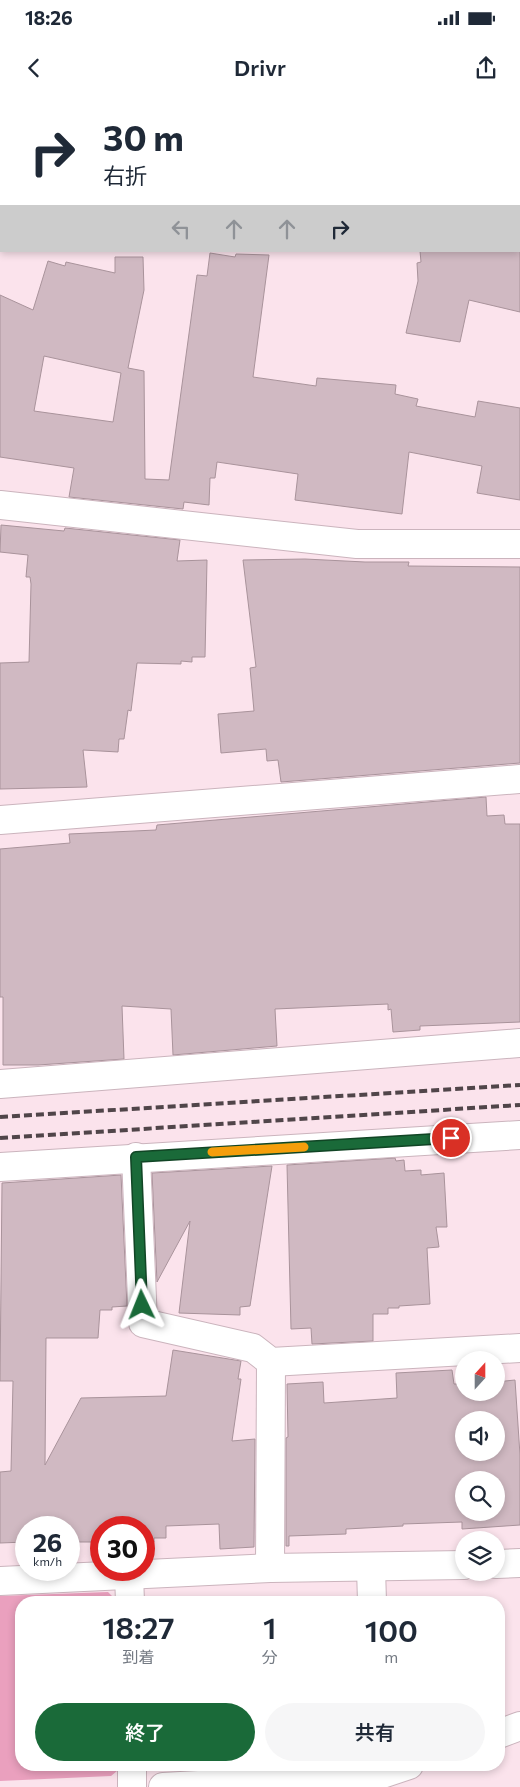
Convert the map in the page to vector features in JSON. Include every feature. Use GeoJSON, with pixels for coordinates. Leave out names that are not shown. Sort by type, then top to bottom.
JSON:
{"type":"FeatureCollection","features":[{"type":"Feature","properties":{"kind":"street"},"geometry":{"type":"LineString","coordinates":[[0,505],[357,544],[520,544]]}},
{"type":"Feature","properties":{"kind":"street"},"geometry":{"type":"LineString","coordinates":[[0,820],[520,779]]}},
{"type":"Feature","properties":{"kind":"street"},"geometry":{"type":"LineString","coordinates":[[0,1084],[520,1043]]}},
{"type":"Feature","properties":{"kind":"street"},"geometry":{"type":"LineString","coordinates":[[0,1166],[520,1135]]}},
{"type":"Feature","properties":{"kind":"street"},"geometry":{"type":"LineString","coordinates":[[136,1157],[143,1323],[253,1348],[271,1362],[520,1348]]}},
{"type":"Feature","properties":{"kind":"street"},"geometry":{"type":"LineString","coordinates":[[270,1568],[271,1362]]}},
{"type":"Feature","properties":{"kind":"street"},"geometry":{"type":"LineString","coordinates":[[505,1564],[520,1563]]}},
{"type":"Feature","properties":{"kind":"street"},"geometry":{"type":"LineString","coordinates":[[155,1574],[270,1568],[455,1565]]}},
{"type":"Feature","properties":{"kind":"street"},"geometry":{"type":"LineString","coordinates":[[371,1568],[372,1596]]}},
{"type":"Feature","properties":{"kind":"street"},"geometry":{"type":"LineString","coordinates":[[0,1581],[90,1577]]}},
{"type":"Feature","properties":{"kind":"street"},"geometry":{"type":"LineString","coordinates":[[129,1581],[130,1596]]}},
{"type":"Feature","properties":{"kind":"street"},"geometry":{"type":"LineString","coordinates":[[505,1732],[520,1726]]}},
{"type":"Feature","properties":{"kind":"street"},"geometry":{"type":"LineString","coordinates":[[132,1771],[132,1787]]}},
{"type":"Feature","properties":{"kind":"street"},"geometry":{"type":"LineString","coordinates":[[164,1787],[379,1776],[392,1771]]}},
{"type":"Feature","properties":{"kind":"shaded area"},"geometry":{"type":"Polygon","coordinates":[[[108,1592],[112,1596],[15,1596],[15,1771],[117,1771],[111,1776],[0,1781],[0,1596],[108,1592]]]}},
{"type":"Feature","properties":{"kind":"building"},"geometry":{"type":"Polygon","coordinates":[[[420,252],[520,252],[520,312],[469,300],[460,342],[406,333],[418,281],[417,263],[421,262],[420,252]]]}},
{"type":"Feature","properties":{"kind":"building"},"geometry":{"type":"Polygon","coordinates":[[[210,253],[235,257],[236,254],[269,255],[253,377],[316,386],[317,378],[396,385],[395,394],[418,399],[416,406],[475,417],[478,401],[520,408],[520,500],[477,493],[482,466],[409,452],[402,514],[295,500],[298,474],[217,462],[215,478],[210,478],[209,505],[184,502],[183,509],[69,497],[74,468],[0,457],[0,295],[33,310],[48,261],[65,266],[66,262],[115,273],[115,257],[143,257],[144,290],[128,368],[144,371],[145,479],[169,480],[197,275],[207,276],[210,253]],[[44,356],[34,411],[113,422],[121,373],[44,356]]]}},
{"type":"Feature","properties":{"kind":"building"},"geometry":{"type":"Polygon","coordinates":[[[1,525],[64,531],[65,528],[180,540],[177,561],[207,560],[205,657],[192,657],[192,662],[181,661],[181,664],[137,663],[131,711],[128,710],[124,739],[119,739],[118,752],[83,750],[87,787],[0,789],[0,663],[29,662],[31,584],[30,577],[26,577],[28,555],[0,552],[1,525]]]}},
{"type":"Feature","properties":{"kind":"building"},"geometry":{"type":"Polygon","coordinates":[[[305,559],[409,562],[408,566],[520,567],[520,763],[281,782],[278,760],[267,761],[266,749],[221,753],[218,714],[254,711],[250,668],[256,667],[243,560],[305,559]]]}},
{"type":"Feature","properties":{"kind":"building"},"geometry":{"type":"Polygon","coordinates":[[[486,797],[487,816],[504,815],[505,824],[520,824],[520,1022],[420,1026],[420,1030],[393,1032],[391,1009],[388,1010],[388,1004],[275,1009],[277,1046],[173,1055],[171,1009],[122,1006],[124,1059],[38,1065],[3,1065],[3,997],[0,997],[0,849],[70,843],[69,834],[156,830],[157,825],[486,797]]]}},
{"type":"Feature","properties":{"kind":"building"},"geometry":{"type":"Polygon","coordinates":[[[395,1158],[396,1161],[404,1160],[405,1171],[421,1170],[421,1175],[444,1173],[447,1227],[436,1227],[439,1247],[427,1248],[430,1304],[399,1306],[399,1308],[388,1308],[388,1314],[373,1314],[373,1341],[312,1344],[311,1328],[291,1329],[287,1165],[395,1158]]]}},
{"type":"Feature","properties":{"kind":"building"},"geometry":{"type":"Polygon","coordinates":[[[272,1166],[250,1306],[240,1307],[240,1315],[179,1313],[190,1221],[157,1282],[152,1173],[272,1166]]]}},
{"type":"Feature","properties":{"kind":"building"},"geometry":{"type":"Polygon","coordinates":[[[121,1175],[127,1306],[112,1307],[112,1310],[100,1310],[98,1338],[46,1338],[45,1465],[81,1398],[166,1396],[173,1350],[241,1361],[238,1379],[241,1379],[232,1441],[255,1439],[254,1547],[220,1549],[219,1524],[166,1526],[166,1538],[155,1538],[155,1516],[90,1516],[90,1542],[80,1542],[80,1516],[15,1516],[15,1542],[0,1543],[0,1472],[11,1471],[13,1381],[0,1381],[2,1183],[121,1175]]]}},
{"type":"Feature","properties":{"kind":"building"},"geometry":{"type":"Polygon","coordinates":[[[452,1370],[455,1384],[455,1401],[505,1401],[505,1381],[515,1380],[520,1455],[520,1525],[462,1529],[462,1522],[403,1524],[403,1526],[346,1529],[346,1534],[289,1536],[289,1546],[286,1546],[287,1384],[323,1382],[324,1403],[397,1398],[396,1373],[452,1370]]]}},
{"type":"Feature","properties":{"kind":"railway"},"geometry":{"type":"LineString","coordinates":[[0,1117],[520,1085]]}},
{"type":"Feature","properties":{"kind":"railway"},"geometry":{"type":"LineString","coordinates":[[0,1138],[520,1105]]}},
{"type":"Feature","properties":{"kind":"slow traffic"},"geometry":{"type":"LineString","coordinates":[[212,1152],[304,1147]]}},
{"type":"Feature","properties":{"kind":"route"},"geometry":{"type":"LineString","coordinates":[[142,1305],[136,1157],[451,1138]]}}]}
